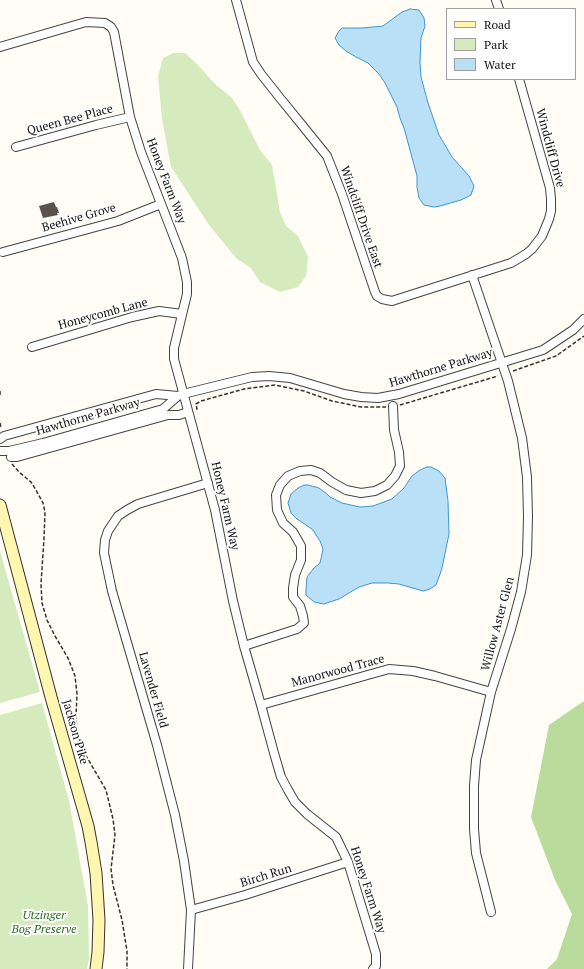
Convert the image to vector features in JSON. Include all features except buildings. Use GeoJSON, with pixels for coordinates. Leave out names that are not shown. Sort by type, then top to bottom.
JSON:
{"type":"FeatureCollection","features":[{"type":"Feature","properties":{"kind":"main road","name":"Jackson Pike"},"geometry":{"type":"LineString","coordinates":[[0,505],[51,697],[88,826],[99,901],[99,944],[96,969]]}},
{"type":"Feature","properties":{"kind":"street","name":"Windcliff Drive East"},"geometry":{"type":"LineString","coordinates":[[236,0],[253,62],[327,156],[342,194],[372,286],[377,296],[382,299],[392,300],[472,275]]}},
{"type":"Feature","properties":{"kind":"street","name":"Honey Farm Way"},"geometry":{"type":"LineString","coordinates":[[0,47],[86,22],[105,22],[114,32],[130,117],[141,152],[182,258],[187,282],[187,294],[174,348],[174,359],[180,395],[188,412],[215,510],[233,601],[244,646],[262,705],[281,777],[295,802],[307,814],[336,837],[348,862],[376,954],[374,967]]}},
{"type":"Feature","properties":{"kind":"street","name":"Windcliff Drive"},"geometry":{"type":"LineString","coordinates":[[472,275],[511,262],[526,254],[542,236],[551,211],[550,188],[519,80]]}},
{"type":"Feature","properties":{"kind":"street","name":"Queen Bee Place"},"geometry":{"type":"LineString","coordinates":[[16,147],[130,117]]}},
{"type":"Feature","properties":{"kind":"street","name":"Beehive Grove"},"geometry":{"type":"LineString","coordinates":[[3,252],[118,221],[161,204]]}},
{"type":"Feature","properties":{"kind":"street","name":"Willow Aster Glen"},"geometry":{"type":"LineString","coordinates":[[472,275],[505,374],[522,438],[527,477],[527,555],[521,592],[491,692],[476,760],[474,786],[474,829],[476,853],[492,912]]}},
{"type":"Feature","properties":{"kind":"street","name":"Honeycomb Lane"},"geometry":{"type":"LineString","coordinates":[[32,347],[132,317],[159,311],[182,314]]}},
{"type":"Feature","properties":{"kind":"street","name":"Hawthorne Parkway"},"geometry":{"type":"LineString","coordinates":[[2,438],[156,394],[180,395],[252,377],[269,376],[290,378],[344,394],[361,397],[378,398],[399,394],[543,350],[573,330],[584,319]]}},
{"type":"Feature","properties":{"kind":"street","name":"Hawthorne Parkway"},"geometry":{"type":"LineString","coordinates":[[0,451],[9,451],[43,443],[163,409],[180,395]]}},
{"type":"Feature","properties":{"kind":"street"},"geometry":{"type":"LineString","coordinates":[[244,646],[297,629],[304,623],[300,606],[293,598],[295,576],[301,560],[301,546],[293,532],[283,523],[277,510],[276,495],[280,484],[288,476],[300,471],[311,470],[320,473],[346,490],[361,493],[375,491],[386,485],[395,476],[400,466],[399,452],[394,430],[393,406]]}},
{"type":"Feature","properties":{"kind":"street"},"geometry":{"type":"LineString","coordinates":[[11,457],[17,457],[168,415],[179,415],[188,412]]}},
{"type":"Feature","properties":{"kind":"street","name":"Lavender Field"},"geometry":{"type":"LineString","coordinates":[[188,969],[191,910],[176,815],[112,591],[104,553],[105,540],[108,531],[118,516],[138,504],[208,483]]}},
{"type":"Feature","properties":{"kind":"street","name":"Manorwood Trace"},"geometry":{"type":"LineString","coordinates":[[262,705],[389,669],[413,671],[491,692]]}},
{"type":"Feature","properties":{"kind":"street","name":"Birch Run"},"geometry":{"type":"LineString","coordinates":[[191,910],[245,895],[348,862]]}},
{"type":"Feature","properties":{"kind":"path"},"geometry":{"type":"LineString","coordinates":[[188,412],[197,409],[196,404],[201,401],[244,389],[275,385],[332,401],[361,407],[393,406],[505,374],[556,356],[584,336]]}},
{"type":"Feature","properties":{"kind":"path"},"geometry":{"type":"LineString","coordinates":[[0,391],[0,397]]}},
{"type":"Feature","properties":{"kind":"path"},"geometry":{"type":"LineString","coordinates":[[0,423],[2,438]]}},
{"type":"Feature","properties":{"kind":"path"},"geometry":{"type":"LineString","coordinates":[[11,457],[12,464],[31,482],[43,503],[45,512],[41,584],[42,603],[47,620],[68,658],[75,676],[77,694],[77,732],[85,754],[106,790],[114,819],[115,835],[111,869],[127,951],[127,969]]}},
{"type":"Feature","properties":{"kind":"green space"},"geometry":{"type":"Polygon","coordinates":[[[173,53],[185,53],[215,84],[232,98],[241,112],[260,150],[272,165],[280,212],[286,226],[298,236],[308,257],[306,276],[298,287],[280,292],[260,282],[251,268],[236,258],[209,225],[171,167],[162,119],[158,76],[163,58],[173,53]]]}},
{"type":"Feature","properties":{"kind":"green space"},"geometry":{"type":"Polygon","coordinates":[[[0,551],[40,692],[0,703],[0,551]]]}},
{"type":"Feature","properties":{"kind":"green space"},"geometry":{"type":"Polygon","coordinates":[[[584,701],[584,969],[547,969],[557,959],[572,914],[555,880],[531,817],[549,725],[584,701]]]}},
{"type":"Feature","properties":{"kind":"green space","name":"Utzinger Bog Preserve"},"geometry":{"type":"Polygon","coordinates":[[[42,703],[69,801],[88,906],[89,959],[87,969],[0,969],[0,715],[42,703]]]}},
{"type":"Feature","properties":{"kind":"water"},"geometry":{"type":"Polygon","coordinates":[[[410,9],[419,10],[424,18],[425,26],[421,38],[421,77],[439,135],[452,157],[469,176],[474,186],[471,195],[461,200],[434,207],[424,205],[419,198],[417,176],[404,128],[397,107],[385,83],[379,74],[368,63],[346,51],[339,45],[335,38],[342,28],[383,26],[402,12],[410,9]]]}},
{"type":"Feature","properties":{"kind":"water"},"geometry":{"type":"Polygon","coordinates":[[[427,467],[431,467],[439,471],[445,478],[448,501],[449,534],[442,568],[436,585],[423,591],[399,584],[372,583],[359,587],[339,599],[324,604],[314,602],[306,595],[307,577],[320,563],[323,549],[313,530],[291,513],[288,503],[291,494],[298,488],[308,485],[319,488],[330,497],[342,503],[360,507],[373,506],[392,499],[404,488],[412,476],[427,467]]]}}]}
